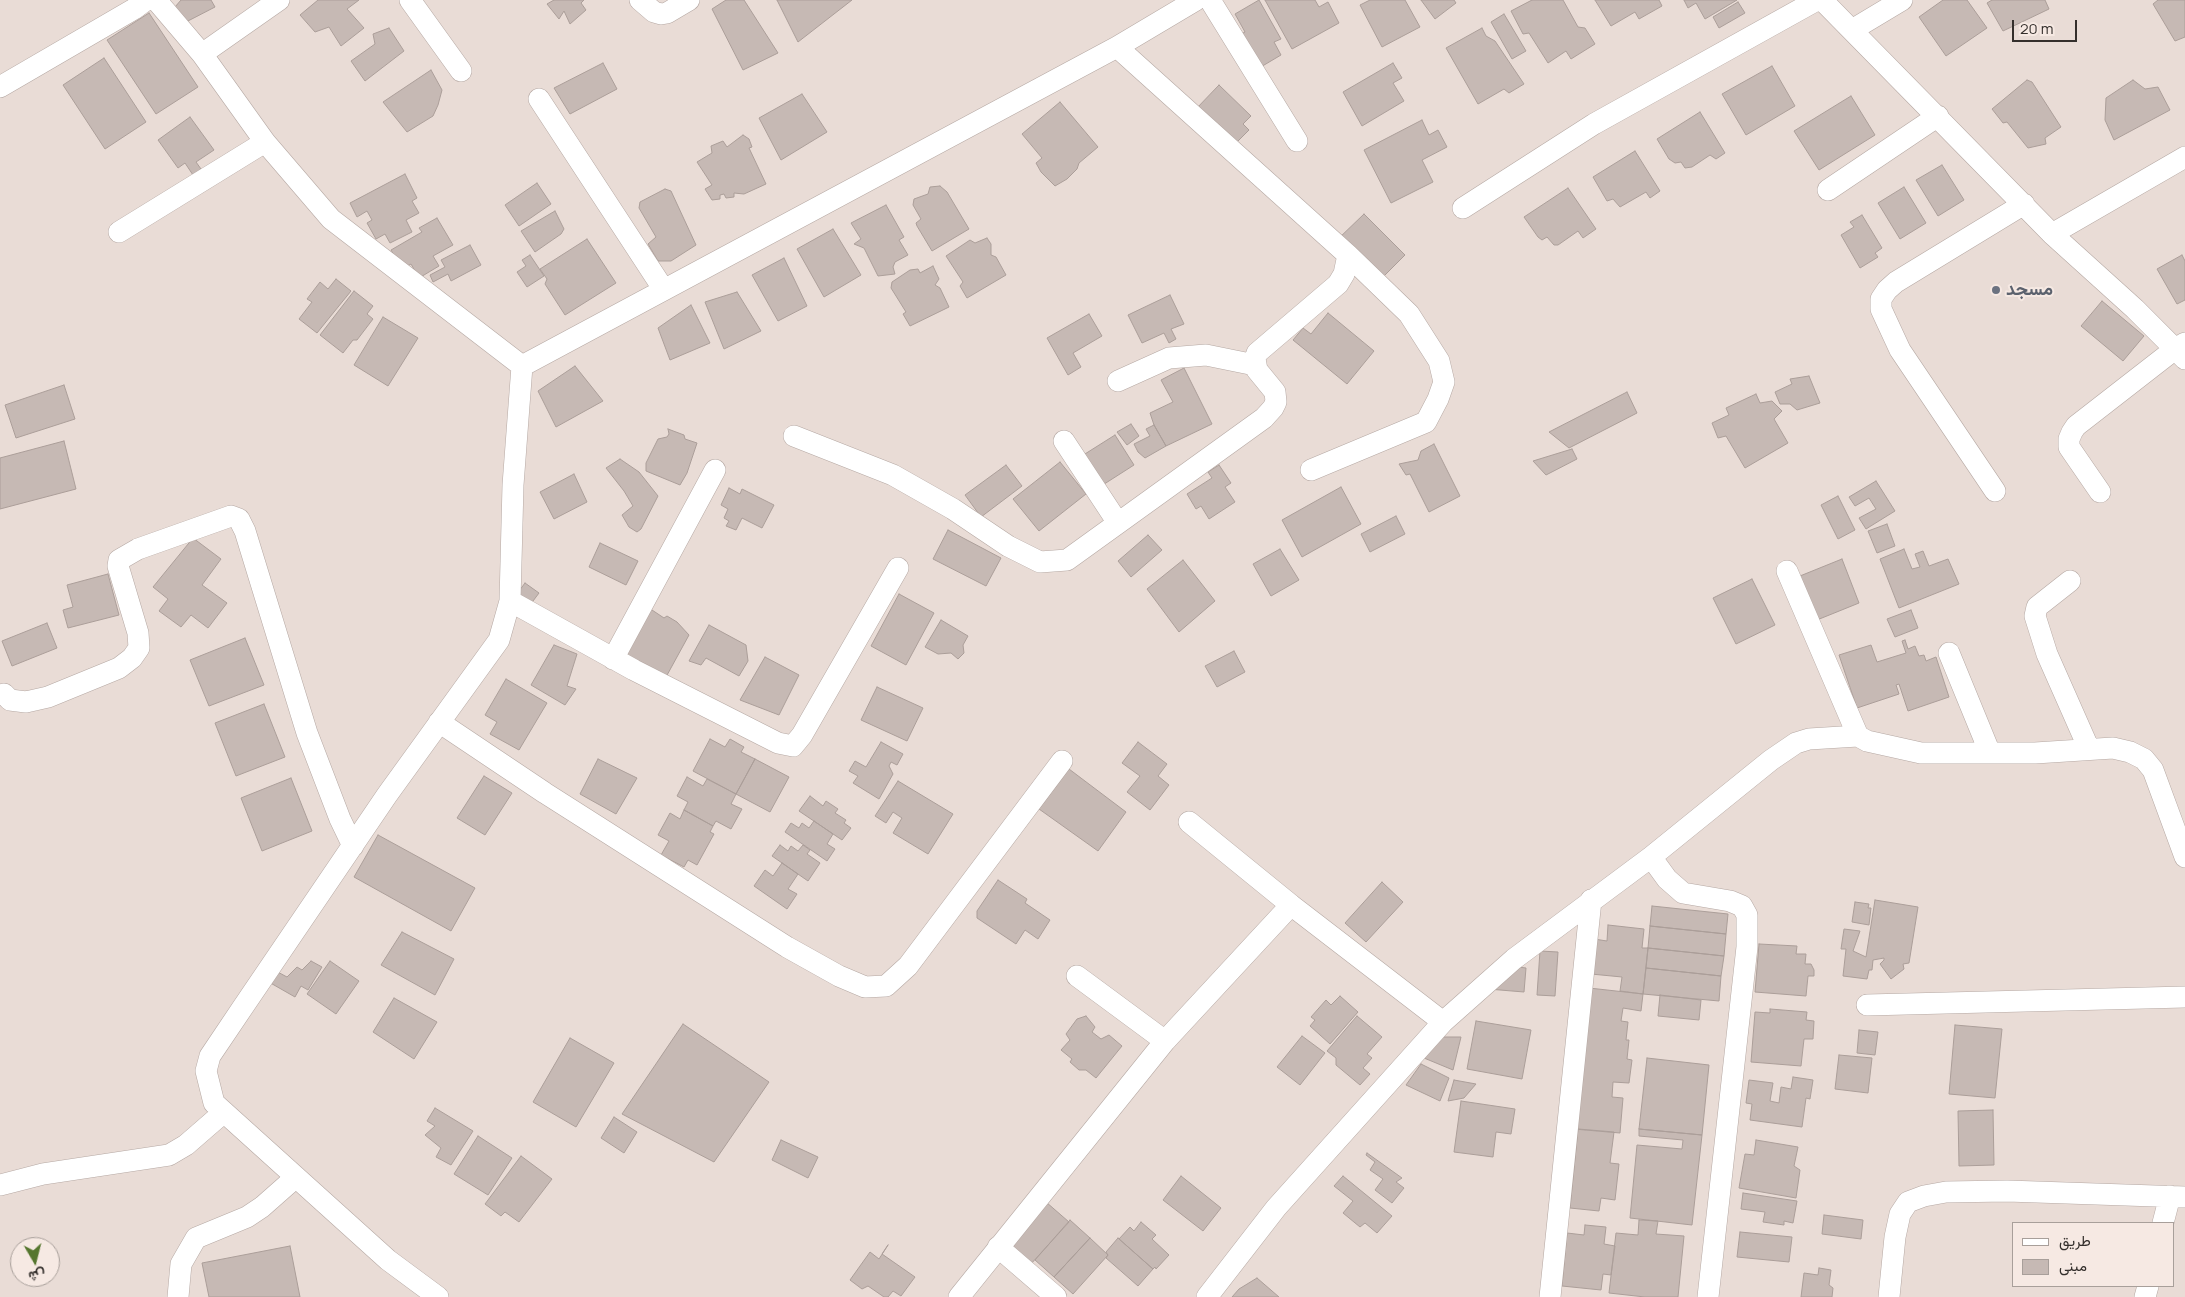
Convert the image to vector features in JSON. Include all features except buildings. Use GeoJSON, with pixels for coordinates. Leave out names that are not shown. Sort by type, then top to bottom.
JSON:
{"type":"FeatureCollection","features":[{"type":"Feature","properties":{"kind":"street"},"geometry":{"type":"LineString","coordinates":[[0,87],[134,9],[146,0]]}},
{"type":"Feature","properties":{"kind":"street"},"geometry":{"type":"LineString","coordinates":[[156,0],[202,54],[264,142],[331,219],[522,366]]}},
{"type":"Feature","properties":{"kind":"street"},"geometry":{"type":"LineString","coordinates":[[202,54],[279,0]]}},
{"type":"Feature","properties":{"kind":"street"},"geometry":{"type":"LineString","coordinates":[[410,0],[461,71]]}},
{"type":"Feature","properties":{"kind":"street"},"geometry":{"type":"LineString","coordinates":[[640,0],[654,12],[661,14],[667,13],[690,0]]}},
{"type":"Feature","properties":{"kind":"street"},"geometry":{"type":"LineString","coordinates":[[522,366],[1116,48],[1196,0]]}},
{"type":"Feature","properties":{"kind":"street"},"geometry":{"type":"LineString","coordinates":[[1210,0],[1297,141]]}},
{"type":"Feature","properties":{"kind":"street"},"geometry":{"type":"LineString","coordinates":[[1463,208],[1594,124],[1817,0]]}},
{"type":"Feature","properties":{"kind":"street"},"geometry":{"type":"LineString","coordinates":[[1822,0],[2052,234],[2182,350],[2076,426],[2069,439],[2069,447],[2100,492]]}},
{"type":"Feature","properties":{"kind":"street"},"geometry":{"type":"LineString","coordinates":[[1852,30],[1902,0]]}},
{"type":"Feature","properties":{"kind":"street"},"geometry":{"type":"LineString","coordinates":[[1116,48],[1348,255],[1409,314],[1439,361],[1444,382],[1438,399],[1426,422],[1311,470]]}},
{"type":"Feature","properties":{"kind":"street"},"geometry":{"type":"LineString","coordinates":[[539,98],[664,290]]}},
{"type":"Feature","properties":{"kind":"street"},"geometry":{"type":"LineString","coordinates":[[1828,190],[1938,116]]}},
{"type":"Feature","properties":{"kind":"street"},"geometry":{"type":"LineString","coordinates":[[119,232],[264,142]]}},
{"type":"Feature","properties":{"kind":"street"},"geometry":{"type":"LineString","coordinates":[[2052,234],[2185,157]]}},
{"type":"Feature","properties":{"kind":"street"},"geometry":{"type":"LineString","coordinates":[[1995,491],[1900,350],[1881,309],[1881,300],[1887,290],[1896,282],[2024,204]]}},
{"type":"Feature","properties":{"kind":"street"},"geometry":{"type":"LineString","coordinates":[[794,436],[893,475],[953,509],[1008,546],[1040,562],[1067,560],[1264,418],[1276,402],[1275,392],[1257,370],[1255,365],[1257,353],[1338,284],[1344,274],[1348,255]]}},
{"type":"Feature","properties":{"kind":"street"},"geometry":{"type":"LineString","coordinates":[[1118,381],[1169,358],[1206,355],[1255,365]]}},
{"type":"Feature","properties":{"kind":"street"},"geometry":{"type":"LineString","coordinates":[[438,1297],[388,1260],[214,1103],[206,1071],[210,1056],[439,722],[481,668],[499,640],[510,601],[513,485],[522,366]]}},
{"type":"Feature","properties":{"kind":"street"},"geometry":{"type":"LineString","coordinates":[[1064,441],[1118,523]]}},
{"type":"Feature","properties":{"kind":"street"},"geometry":{"type":"LineString","coordinates":[[613,659],[715,470]]}},
{"type":"Feature","properties":{"kind":"street"},"geometry":{"type":"LineString","coordinates":[[4,694],[10,700],[26,702],[48,697],[119,668],[132,658],[139,648],[138,633],[118,566],[119,560],[138,549],[231,516],[238,519],[243,524],[307,733],[340,820],[353,846]]}},
{"type":"Feature","properties":{"kind":"street"},"geometry":{"type":"LineString","coordinates":[[510,601],[613,659],[778,743],[793,746],[802,735],[898,568]]}},
{"type":"Feature","properties":{"kind":"street"},"geometry":{"type":"LineString","coordinates":[[1787,571],[1858,736]]}},
{"type":"Feature","properties":{"kind":"street"},"geometry":{"type":"LineString","coordinates":[[2070,581],[2037,607],[2035,616],[2047,654],[2089,749]]}},
{"type":"Feature","properties":{"kind":"street"},"geometry":{"type":"LineString","coordinates":[[1948,653],[1990,753]]}},
{"type":"Feature","properties":{"kind":"street"},"geometry":{"type":"LineString","coordinates":[[439,722],[545,793],[787,947],[839,976],[865,987],[886,986],[908,966],[1062,761]]}},
{"type":"Feature","properties":{"kind":"street"},"geometry":{"type":"LineString","coordinates":[[1207,1297],[1276,1208],[1443,1022],[1514,959],[1651,857],[1771,760],[1796,743],[1818,738],[1858,736],[1867,741],[1921,753],[2035,753],[2113,748],[2130,752],[2144,759],[2153,770],[2185,857]]}},
{"type":"Feature","properties":{"kind":"street"},"geometry":{"type":"LineString","coordinates":[[1189,822],[1291,905],[1443,1022]]}},
{"type":"Feature","properties":{"kind":"street"},"geometry":{"type":"LineString","coordinates":[[1651,857],[1667,879],[1683,893],[1742,906],[1747,916],[1747,948],[1708,1297]]}},
{"type":"Feature","properties":{"kind":"street"},"geometry":{"type":"LineString","coordinates":[[1550,1297],[1591,900]]}},
{"type":"Feature","properties":{"kind":"street"},"geometry":{"type":"LineString","coordinates":[[959,1297],[998,1247],[1032,1209],[1165,1041],[1291,905]]}},
{"type":"Feature","properties":{"kind":"street"},"geometry":{"type":"LineString","coordinates":[[1077,976],[1165,1041]]}},
{"type":"Feature","properties":{"kind":"street"},"geometry":{"type":"LineString","coordinates":[[1868,1005],[2185,997]]}},
{"type":"Feature","properties":{"kind":"street"},"geometry":{"type":"LineString","coordinates":[[0,1185],[43,1174],[169,1155],[186,1145],[224,1112]]}},
{"type":"Feature","properties":{"kind":"street"},"geometry":{"type":"LineString","coordinates":[[178,1297],[181,1264],[196,1238],[247,1217],[262,1207],[296,1177]]}},
{"type":"Feature","properties":{"kind":"street"},"geometry":{"type":"LineString","coordinates":[[1889,1297],[1895,1237],[1900,1214],[1908,1202],[1924,1196],[1946,1192],[1990,1192],[2177,1196],[2164,1222]]}},
{"type":"Feature","properties":{"kind":"street"},"geometry":{"type":"LineString","coordinates":[[998,1247],[1056,1297]]}},
{"type":"Feature","properties":{"kind":"place","name":"مسجد"},"geometry":{"type":"Point","coordinates":[1996,290]}}]}
